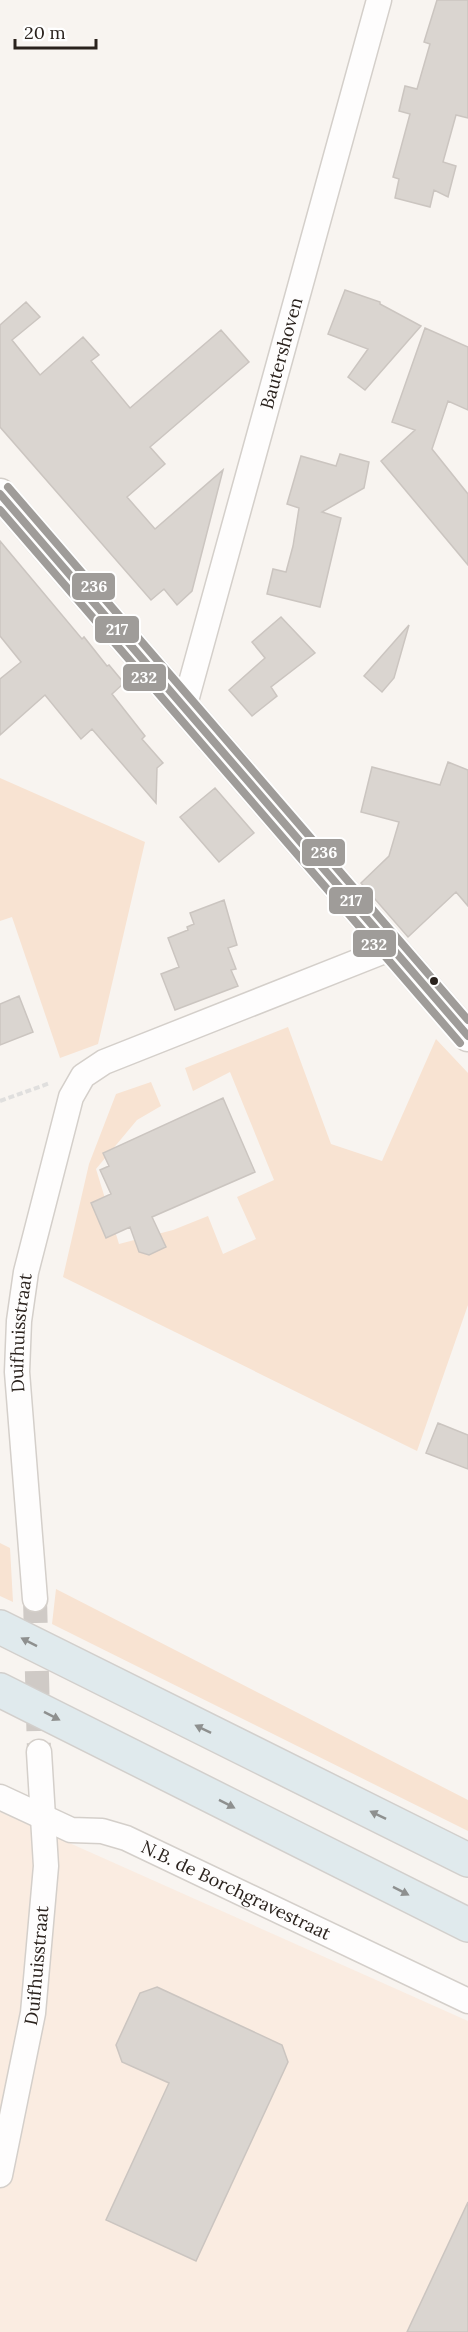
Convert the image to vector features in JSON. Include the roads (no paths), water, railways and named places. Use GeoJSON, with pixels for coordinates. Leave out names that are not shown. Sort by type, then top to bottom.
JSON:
{"type":"FeatureCollection","features":[{"type":"Feature","properties":{"kind":"highway"},"geometry":{"type":"LineString","coordinates":[[0,1627],[468,1860]]}},
{"type":"Feature","properties":{"kind":"highway"},"geometry":{"type":"LineString","coordinates":[[0,1690],[468,1925]]}},
{"type":"Feature","properties":{"kind":"street","name":"Bautershoven"},"geometry":{"type":"LineString","coordinates":[[184,708],[379,0]]}},
{"type":"Feature","properties":{"kind":"street"},"geometry":{"type":"LineString","coordinates":[[0,494],[468,1036]]}},
{"type":"Feature","properties":{"kind":"street","name":"Duifhuisstraat"},"geometry":{"type":"LineString","coordinates":[[34,1599],[17,1372],[19,1321],[26,1272],[71,1097],[83,1076],[104,1062],[392,948]]}},
{"type":"Feature","properties":{"kind":"street","name":"Duifhuisstraat"},"geometry":{"type":"LineString","coordinates":[[0,2175],[33,2013],[46,1866],[39,1752]]}},
{"type":"Feature","properties":{"kind":"street","name":"N.B. de Borchgravestraat"},"geometry":{"type":"LineString","coordinates":[[0,1797],[43,1819],[71,1830],[102,1831],[126,1838],[468,2001]]}},
{"type":"Feature","properties":{"kind":"tunnel"},"geometry":{"type":"LineString","coordinates":[[35,1599],[39,1752]]}}]}
